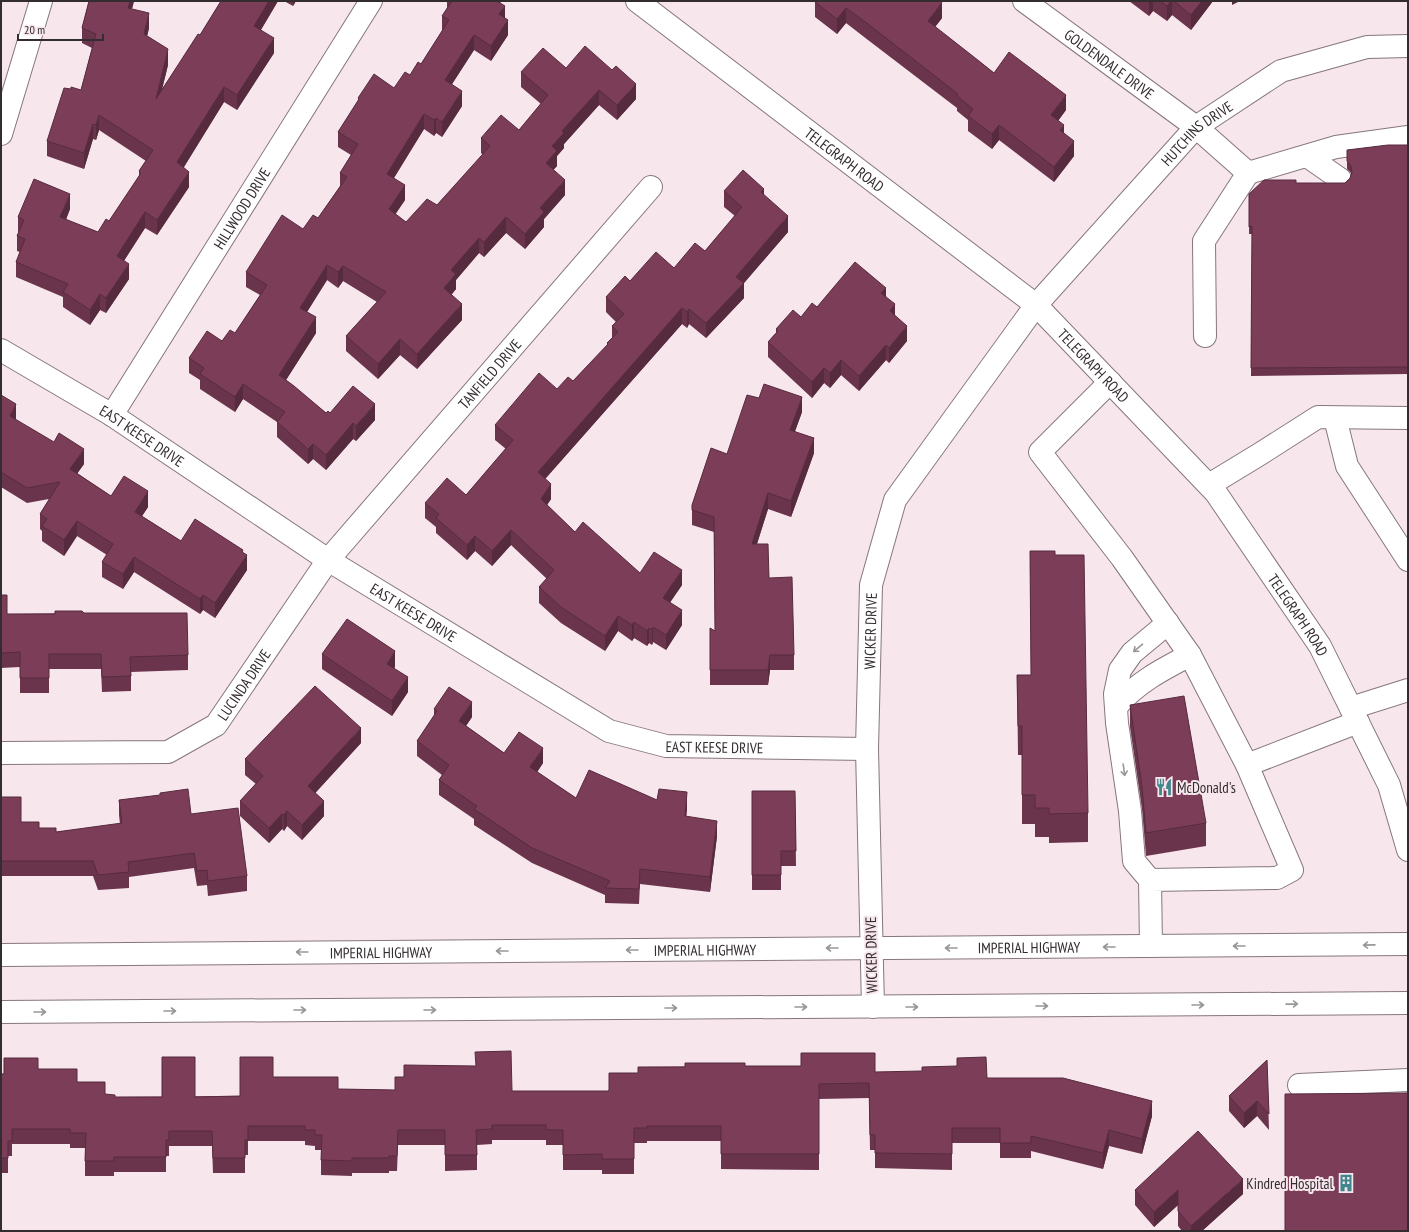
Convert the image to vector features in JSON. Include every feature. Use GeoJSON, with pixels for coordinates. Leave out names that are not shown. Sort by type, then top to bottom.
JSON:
{"type":"FeatureCollection","features":[{"type":"Feature","properties":{"kind":"main road"},"geometry":{"type":"LineString","coordinates":[[1,134],[41,1]]}},
{"type":"Feature","properties":{"kind":"main road","name":"HILLWOOD DRIVE"},"geometry":{"type":"LineString","coordinates":[[112,415],[371,1]]}},
{"type":"Feature","properties":{"kind":"main road","name":"TELEGRAPH ROAD"},"geometry":{"type":"LineString","coordinates":[[637,1],[1036,305],[1209,485],[1320,646],[1389,784],[1408,850]]}},
{"type":"Feature","properties":{"kind":"main road","name":"GOLDENDALE DRIVE"},"geometry":{"type":"LineString","coordinates":[[1024,1],[1196,127],[1248,173]]}},
{"type":"Feature","properties":{"kind":"main road","name":"HUTCHINS DRIVE"},"geometry":{"type":"LineString","coordinates":[[1036,305],[1196,127],[1281,71],[1367,47],[1408,46]]}},
{"type":"Feature","properties":{"kind":"main road"},"geometry":{"type":"LineString","coordinates":[[1205,336],[1204,242],[1248,173],[1336,147],[1408,137]]}},
{"type":"Feature","properties":{"kind":"main road"},"geometry":{"type":"LineString","coordinates":[[1307,156],[1340,179]]}},
{"type":"Feature","properties":{"kind":"main road","name":"TANFIELD DRIVE"},"geometry":{"type":"LineString","coordinates":[[328,560],[651,187]]}},
{"type":"Feature","properties":{"kind":"main road","name":"WICKER DRIVE"},"geometry":{"type":"LineString","coordinates":[[873,1007],[867,749],[871,585],[895,500],[1036,305]]}},
{"type":"Feature","properties":{"kind":"main road","name":"EAST KEESE DRIVE"},"geometry":{"type":"LineString","coordinates":[[1,350],[112,415],[328,560],[608,731],[666,746],[867,749]]}},
{"type":"Feature","properties":{"kind":"main road"},"geometry":{"type":"LineString","coordinates":[[1110,382],[1040,452],[1122,558],[1190,655],[1247,765],[1292,870],[1277,878],[1150,880]]}},
{"type":"Feature","properties":{"kind":"main road"},"geometry":{"type":"LineString","coordinates":[[1209,485],[1318,417],[1408,418]]}},
{"type":"Feature","properties":{"kind":"main road"},"geometry":{"type":"LineString","coordinates":[[1335,418],[1347,466],[1408,560]]}},
{"type":"Feature","properties":{"kind":"main road","name":"LUCINDA DRIVE"},"geometry":{"type":"LineString","coordinates":[[1,753],[168,752],[216,725],[328,560]]}},
{"type":"Feature","properties":{"kind":"main road"},"geometry":{"type":"LineString","coordinates":[[1151,946],[1150,880],[1134,861],[1130,811],[1115,694],[1120,670],[1132,653],[1168,623]]}},
{"type":"Feature","properties":{"kind":"main road"},"geometry":{"type":"LineString","coordinates":[[1116,707],[1128,693],[1165,668],[1190,655]]}},
{"type":"Feature","properties":{"kind":"main road"},"geometry":{"type":"LineString","coordinates":[[1247,765],[1408,690]]}},
{"type":"Feature","properties":{"kind":"main road","name":"IMPERIAL HIGHWAY"},"geometry":{"type":"LineString","coordinates":[[1,955],[1408,944]]}},
{"type":"Feature","properties":{"kind":"main road"},"geometry":{"type":"LineString","coordinates":[[1,1012],[1408,1003]]}},
{"type":"Feature","properties":{"kind":"main road"},"geometry":{"type":"LineString","coordinates":[[1299,1086],[1408,1080]]}},
{"type":"Feature","properties":{"kind":"building"},"geometry":{"type":"Polygon","coordinates":[[[89,1],[130,1],[128,8],[149,13],[144,34],[168,49],[156,99],[198,34],[200,35],[221,1],[269,1],[254,26],[274,38],[237,95],[224,87],[177,162],[189,172],[157,220],[145,212],[117,256],[129,264],[106,298],[100,294],[90,310],[63,292],[68,284],[16,262],[25,239],[17,236],[24,220],[18,217],[34,179],[70,194],[60,217],[98,232],[106,219],[109,221],[141,173],[139,171],[153,150],[99,115],[96,125],[93,124],[84,153],[47,141],[64,88],[71,89],[71,87],[81,90],[96,34],[82,28],[89,1]]]}},
{"type":"Feature","properties":{"kind":"building"},"geometry":{"type":"Polygon","coordinates":[[[452,1],[497,1],[505,6],[499,14],[508,20],[491,46],[474,35],[445,80],[462,91],[442,122],[436,118],[434,120],[424,114],[387,174],[405,185],[389,209],[406,222],[427,199],[437,205],[490,146],[481,138],[501,115],[519,130],[548,95],[521,72],[543,48],[566,68],[585,46],[612,70],[616,66],[636,84],[617,105],[599,90],[562,131],[564,133],[552,146],[557,151],[546,163],[565,180],[540,208],[544,212],[525,234],[506,217],[484,242],[479,238],[451,270],[456,274],[444,288],[462,304],[417,354],[400,339],[378,364],[346,336],[386,292],[343,266],[338,272],[327,265],[300,308],[316,317],[279,375],[326,413],[328,411],[330,413],[353,386],[375,404],[356,426],[353,423],[326,455],[313,444],[308,449],[277,422],[285,412],[243,384],[235,397],[200,374],[204,368],[189,358],[207,331],[222,341],[230,330],[235,333],[267,285],[246,272],[282,215],[303,229],[313,215],[318,218],[347,177],[340,173],[358,144],[338,132],[359,99],[358,98],[374,74],[394,88],[405,72],[410,75],[418,62],[421,64],[449,20],[442,16],[452,1]]]}},
{"type":"Feature","properties":{"kind":"building"},"geometry":{"type":"Polygon","coordinates":[[[815,1],[941,1],[942,2],[928,21],[994,73],[1009,52],[1066,95],[1051,115],[1064,125],[1060,130],[1074,141],[1054,167],[999,125],[992,134],[968,116],[973,109],[957,96],[958,94],[868,24],[846,8],[837,19],[815,1]]]}},
{"type":"Feature","properties":{"kind":"building"},"geometry":{"type":"Polygon","coordinates":[[[1160,1],[1171,1],[1167,6],[1160,1]]]}},
{"type":"Feature","properties":{"kind":"building"},"geometry":{"type":"Polygon","coordinates":[[[1174,1],[1202,1],[1191,15],[1174,1]]]}},
{"type":"Feature","properties":{"kind":"building"},"geometry":{"type":"Polygon","coordinates":[[[1388,145],[1408,145],[1408,367],[1251,368],[1252,226],[1249,227],[1249,194],[1264,180],[1296,180],[1296,183],[1345,183],[1350,178],[1352,172],[1351,166],[1347,161],[1347,150],[1388,145]]]}},
{"type":"Feature","properties":{"kind":"building"},"geometry":{"type":"Polygon","coordinates":[[[743,170],[764,189],[761,192],[788,216],[736,277],[744,283],[706,323],[689,309],[687,312],[682,308],[538,472],[551,484],[541,499],[575,532],[583,522],[640,573],[654,552],[682,570],[663,598],[682,610],[666,635],[653,627],[652,630],[649,628],[647,631],[634,622],[632,625],[618,616],[605,636],[561,607],[539,587],[554,570],[511,530],[492,551],[475,536],[467,545],[436,518],[439,514],[425,503],[447,478],[466,495],[513,440],[495,425],[539,373],[557,389],[568,377],[573,381],[608,344],[607,343],[618,332],[612,326],[624,314],[606,297],[625,276],[630,281],[656,252],[674,268],[695,243],[705,251],[742,207],[724,191],[743,170]]]}},
{"type":"Feature","properties":{"kind":"building"},"geometry":{"type":"Polygon","coordinates":[[[855,262],[886,288],[881,293],[895,304],[890,311],[907,326],[889,348],[886,345],[859,376],[841,360],[830,373],[824,368],[812,382],[768,342],[778,331],[776,329],[793,310],[801,317],[812,303],[817,307],[855,262]]]}},
{"type":"Feature","properties":{"kind":"building"},"geometry":{"type":"Polygon","coordinates":[[[764,384],[802,397],[790,430],[814,438],[791,501],[768,493],[752,544],[768,544],[769,578],[792,577],[794,655],[770,655],[768,670],[710,670],[710,628],[715,631],[714,517],[692,510],[692,505],[711,448],[727,454],[747,395],[759,398],[764,384]]]}},
{"type":"Feature","properties":{"kind":"building"},"geometry":{"type":"Polygon","coordinates":[[[1,395],[16,404],[10,416],[54,442],[59,433],[84,449],[70,469],[111,496],[124,476],[148,491],[135,512],[181,541],[195,519],[243,550],[242,552],[247,555],[215,603],[203,595],[200,599],[134,557],[123,574],[102,562],[113,544],[77,521],[64,540],[42,526],[47,519],[40,514],[60,482],[27,488],[1,472],[1,395]]]}},
{"type":"Feature","properties":{"kind":"building"},"geometry":{"type":"Polygon","coordinates":[[[1030,551],[1055,551],[1055,555],[1084,555],[1088,813],[1049,814],[1049,808],[1035,808],[1035,795],[1022,795],[1022,726],[1018,726],[1017,675],[1031,675],[1030,551]]]}},
{"type":"Feature","properties":{"kind":"building"},"geometry":{"type":"Polygon","coordinates":[[[1,595],[7,595],[7,614],[55,614],[55,611],[82,611],[84,613],[187,613],[188,655],[130,657],[131,676],[102,677],[101,654],[49,654],[49,678],[20,678],[20,652],[1,653],[1,595]]]}},
{"type":"Feature","properties":{"kind":"building"},"geometry":{"type":"Polygon","coordinates":[[[347,619],[395,651],[387,664],[408,677],[392,701],[322,654],[347,619]]]}},
{"type":"Feature","properties":{"kind":"building"},"geometry":{"type":"Polygon","coordinates":[[[315,686],[361,728],[308,786],[324,801],[302,825],[287,811],[284,815],[282,814],[269,828],[240,801],[263,776],[245,759],[315,686]]]}},
{"type":"Feature","properties":{"kind":"building"},"geometry":{"type":"Polygon","coordinates":[[[449,687],[472,702],[459,721],[504,753],[519,732],[543,748],[530,767],[576,798],[589,770],[657,800],[659,789],[687,792],[685,816],[717,821],[710,877],[640,869],[639,889],[605,888],[610,881],[532,848],[474,809],[477,806],[439,780],[449,765],[417,741],[437,711],[434,709],[449,687]]]}},
{"type":"Feature","properties":{"kind":"building","name":"McDonald's"},"geometry":{"type":"Polygon","coordinates":[[[1184,696],[1206,823],[1146,833],[1142,787],[1130,705],[1184,696]]]}},
{"type":"Feature","properties":{"kind":"building"},"geometry":{"type":"Polygon","coordinates":[[[188,789],[191,814],[238,808],[247,876],[208,881],[207,870],[197,871],[194,853],[128,862],[129,872],[98,875],[93,861],[1,861],[1,797],[21,797],[21,822],[39,822],[39,828],[56,828],[56,832],[122,823],[119,800],[160,795],[160,793],[188,789]]]}},
{"type":"Feature","properties":{"kind":"building"},"geometry":{"type":"Polygon","coordinates":[[[752,791],[795,791],[796,851],[781,851],[781,875],[752,875],[752,791]]]}},
{"type":"Feature","properties":{"kind":"building"},"geometry":{"type":"Polygon","coordinates":[[[511,1051],[512,1091],[608,1091],[609,1073],[638,1073],[638,1067],[685,1067],[685,1063],[745,1063],[745,1066],[801,1066],[801,1053],[875,1053],[875,1072],[922,1071],[922,1067],[957,1066],[957,1058],[986,1057],[987,1078],[1063,1078],[1152,1101],[1142,1139],[1109,1130],[1103,1153],[1031,1136],[1031,1143],[1000,1143],[1000,1128],[952,1128],[952,1154],[875,1153],[875,1135],[870,1135],[869,1083],[819,1084],[819,1154],[721,1154],[721,1126],[647,1126],[647,1128],[634,1128],[634,1159],[602,1159],[602,1154],[563,1155],[563,1130],[546,1130],[546,1125],[492,1125],[492,1129],[476,1130],[477,1155],[445,1155],[445,1130],[398,1130],[397,1156],[389,1156],[389,1158],[352,1158],[352,1161],[321,1160],[322,1135],[315,1135],[315,1130],[305,1130],[305,1126],[248,1126],[248,1140],[245,1140],[245,1158],[213,1158],[212,1131],[169,1131],[169,1140],[166,1140],[166,1157],[114,1157],[114,1161],[85,1161],[86,1133],[70,1133],[70,1129],[12,1129],[12,1141],[8,1141],[8,1158],[1,1158],[1,1074],[4,1074],[4,1058],[38,1058],[38,1069],[77,1069],[77,1082],[105,1082],[105,1094],[115,1095],[115,1097],[162,1097],[162,1057],[195,1057],[195,1097],[240,1096],[240,1057],[273,1057],[273,1077],[338,1077],[338,1089],[395,1090],[395,1077],[404,1077],[404,1065],[476,1066],[475,1052],[511,1051]]]}},
{"type":"Feature","properties":{"kind":"building"},"geometry":{"type":"Polygon","coordinates":[[[1267,1060],[1269,1114],[1257,1101],[1244,1113],[1229,1096],[1267,1060]]]}},
{"type":"Feature","properties":{"kind":"building","name":"Kindred Hospital"},"geometry":{"type":"Polygon","coordinates":[[[1408,1093],[1408,1231],[1285,1231],[1285,1094],[1408,1093]]]}},
{"type":"Feature","properties":{"kind":"building"},"geometry":{"type":"Polygon","coordinates":[[[1198,1131],[1243,1179],[1191,1226],[1178,1211],[1178,1190],[1154,1212],[1135,1190],[1198,1131]]]}},
{"type":"Feature","properties":{"kind":"place","name":"McDonald's"},"geometry":{"type":"Point","coordinates":[1164,787]}},
{"type":"Feature","properties":{"kind":"place","name":"Kindred Hospital"},"geometry":{"type":"Point","coordinates":[1346,1183]}}]}
